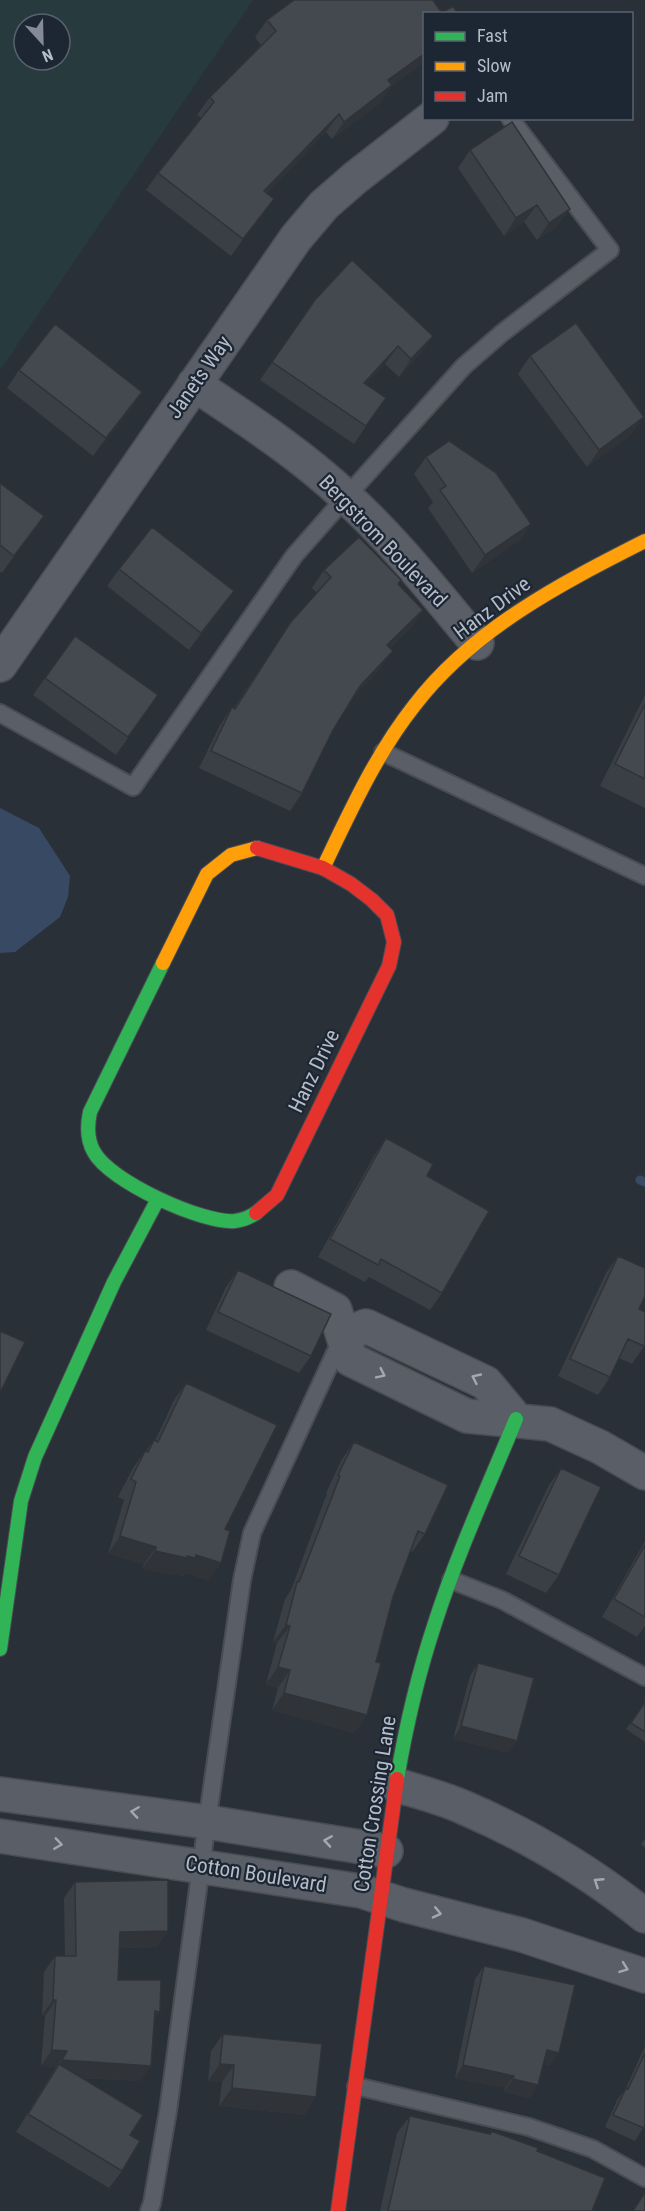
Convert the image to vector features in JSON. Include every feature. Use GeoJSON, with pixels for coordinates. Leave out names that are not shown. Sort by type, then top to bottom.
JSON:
{"type":"FeatureCollection","features":[{"type":"Feature","properties":{"kind":"street","name":"Janets Way"},"geometry":{"type":"LineString","coordinates":[[0,665],[296,238],[324,205],[429,120]]}},
{"type":"Feature","properties":{"kind":"street","name":"Bergstrom Boulevard"},"geometry":{"type":"LineString","coordinates":[[194,384],[283,444],[346,497],[426,582],[477,643]]}},
{"type":"Feature","properties":{"kind":"street","name":"Hanz Drive"},"geometry":{"type":"LineString","coordinates":[[323,868],[366,778],[414,706],[440,675],[524,606],[570,579],[645,541]]}},
{"type":"Feature","properties":{"kind":"street","name":"Hanz Drive"},"geometry":{"type":"LineString","coordinates":[[257,848],[323,868],[351,884],[387,915],[394,942],[389,966],[277,1195],[256,1216],[229,1221],[158,1199],[100,1162],[89,1140],[86,1126],[90,1112],[207,874],[231,855],[257,848]]}},
{"type":"Feature","properties":{"kind":"street"},"geometry":{"type":"LineString","coordinates":[[0,1649],[21,1501],[35,1457],[114,1282],[158,1199]]}},
{"type":"Feature","properties":{"kind":"street"},"geometry":{"type":"LineString","coordinates":[[291,1287],[335,1310],[343,1336],[366,1326],[486,1383],[516,1419],[550,1424],[600,1447],[645,1473]]}},
{"type":"Feature","properties":{"kind":"street","name":"Cotton Crossing Lane"},"geometry":{"type":"LineString","coordinates":[[338,2211],[396,1785],[425,1652],[451,1580],[516,1419]]}},
{"type":"Feature","properties":{"kind":"street"},"geometry":{"type":"LineString","coordinates":[[396,1785],[463,1807],[535,1841],[617,1894],[645,1916]]}},
{"type":"Feature","properties":{"kind":"street","name":"Cotton Boulevard"},"geometry":{"type":"LineString","coordinates":[[0,1794],[207,1822],[386,1851]]}},
{"type":"Feature","properties":{"kind":"street","name":"Cotton Boulevard"},"geometry":{"type":"LineString","coordinates":[[0,1836],[360,1890],[380,1898],[522,1935],[645,1976]]}},
{"type":"Feature","properties":{"kind":"lane"},"geometry":{"type":"LineString","coordinates":[[0,713],[133,787],[294,556],[346,497],[464,366],[502,333],[610,250],[512,120]]}},
{"type":"Feature","properties":{"kind":"lane"},"geometry":{"type":"LineString","coordinates":[[383,752],[645,876]]}},
{"type":"Feature","properties":{"kind":"lane"},"geometry":{"type":"LineString","coordinates":[[149,2211],[168,2111],[242,1580],[252,1533],[343,1336]]}},
{"type":"Feature","properties":{"kind":"lane"},"geometry":{"type":"LineString","coordinates":[[451,1580],[502,1600],[645,1677]]}},
{"type":"Feature","properties":{"kind":"lane"},"geometry":{"type":"LineString","coordinates":[[356,2086],[530,2127],[593,2149],[645,2178]]}},
{"type":"Feature","properties":{"kind":"green space"},"geometry":{"type":"Polygon","coordinates":[[[0,0],[253,0],[0,370],[0,0]]]}},
{"type":"Feature","properties":{"kind":"water"},"geometry":{"type":"Polygon","coordinates":[[[0,808],[39,828],[70,876],[68,897],[60,917],[15,952],[0,953],[0,808]]]}},
{"type":"Feature","properties":{"kind":"building"},"geometry":{"type":"Polygon","coordinates":[[[294,0],[433,0],[441,12],[423,12],[423,55],[388,80],[392,85],[344,122],[339,114],[264,191],[274,199],[243,239],[158,173],[214,102],[210,97],[276,31],[267,20],[294,0]]]}},
{"type":"Feature","properties":{"kind":"building"},"geometry":{"type":"Polygon","coordinates":[[[453,6],[457,12],[444,12],[453,6]]]}},
{"type":"Feature","properties":{"kind":"building"},"geometry":{"type":"Polygon","coordinates":[[[512,122],[570,209],[549,223],[537,205],[516,218],[470,150],[512,122]]]}},
{"type":"Feature","properties":{"kind":"building"},"geometry":{"type":"Polygon","coordinates":[[[352,260],[433,336],[411,359],[398,346],[364,383],[386,398],[366,426],[272,362],[315,300],[352,260]]]}},
{"type":"Feature","properties":{"kind":"building"},"geometry":{"type":"Polygon","coordinates":[[[576,323],[644,417],[599,450],[530,356],[576,323]]]}},
{"type":"Feature","properties":{"kind":"building"},"geometry":{"type":"Polygon","coordinates":[[[55,324],[142,392],[106,438],[19,370],[55,324]]]}},
{"type":"Feature","properties":{"kind":"building"},"geometry":{"type":"Polygon","coordinates":[[[449,441],[496,473],[531,524],[485,555],[440,490],[446,486],[426,457],[449,441]]]}},
{"type":"Feature","properties":{"kind":"building"},"geometry":{"type":"Polygon","coordinates":[[[0,483],[44,516],[14,556],[0,545],[0,483]]]}},
{"type":"Feature","properties":{"kind":"building"},"geometry":{"type":"Polygon","coordinates":[[[152,527],[234,591],[201,633],[119,569],[152,527]]]}},
{"type":"Feature","properties":{"kind":"building"},"geometry":{"type":"Polygon","coordinates":[[[359,537],[401,580],[398,584],[423,610],[387,645],[393,651],[360,686],[333,730],[302,793],[211,751],[232,707],[235,709],[290,623],[331,577],[324,570],[359,537]]]}},
{"type":"Feature","properties":{"kind":"building"},"geometry":{"type":"Polygon","coordinates":[[[75,636],[158,695],[128,737],[45,678],[75,636]]]}},
{"type":"Feature","properties":{"kind":"building"},"geometry":{"type":"Polygon","coordinates":[[[645,704],[645,779],[615,764],[645,704]]]}},
{"type":"Feature","properties":{"kind":"building"},"geometry":{"type":"Polygon","coordinates":[[[386,1138],[433,1164],[427,1176],[489,1211],[442,1293],[381,1259],[378,1265],[330,1239],[386,1138]]]}},
{"type":"Feature","properties":{"kind":"building"},"geometry":{"type":"Polygon","coordinates":[[[618,1256],[645,1268],[645,1296],[639,1309],[645,1312],[645,1345],[628,1339],[610,1377],[570,1359],[618,1256]]]}},
{"type":"Feature","properties":{"kind":"building"},"geometry":{"type":"Polygon","coordinates":[[[238,1270],[331,1314],[311,1356],[218,1312],[238,1270]]]}},
{"type":"Feature","properties":{"kind":"building"},"geometry":{"type":"Polygon","coordinates":[[[0,1331],[25,1342],[0,1393],[0,1331]]]}},
{"type":"Feature","properties":{"kind":"building"},"geometry":{"type":"Polygon","coordinates":[[[186,1383],[277,1425],[225,1529],[230,1531],[221,1563],[196,1555],[195,1558],[187,1556],[187,1558],[155,1551],[156,1547],[120,1536],[136,1482],[131,1479],[145,1451],[148,1452],[154,1440],[158,1442],[186,1383]]]}},
{"type":"Feature","properties":{"kind":"building"},"geometry":{"type":"Polygon","coordinates":[[[354,1442],[448,1485],[425,1534],[418,1531],[393,1597],[376,1662],[381,1663],[367,1715],[284,1693],[290,1670],[278,1667],[290,1626],[286,1625],[297,1582],[299,1582],[340,1476],[338,1475],[354,1442]]]}},
{"type":"Feature","properties":{"kind":"building"},"geometry":{"type":"Polygon","coordinates":[[[561,1468],[601,1487],[559,1575],[519,1556],[561,1468]]]}},
{"type":"Feature","properties":{"kind":"building"},"geometry":{"type":"Polygon","coordinates":[[[645,1545],[645,1617],[614,1599],[645,1545]]]}},
{"type":"Feature","properties":{"kind":"building"},"geometry":{"type":"Polygon","coordinates":[[[478,1663],[534,1678],[517,1741],[461,1726],[478,1663]]]}},
{"type":"Feature","properties":{"kind":"building"},"geometry":{"type":"Polygon","coordinates":[[[645,1702],[645,1732],[631,1723],[645,1702]]]}},
{"type":"Feature","properties":{"kind":"building"},"geometry":{"type":"Polygon","coordinates":[[[168,1880],[168,1931],[120,1932],[118,1980],[161,1980],[160,2012],[155,2011],[151,2066],[62,2060],[67,2051],[52,2050],[56,2000],[53,2000],[55,1956],[76,1956],[75,1882],[168,1880]]]}},
{"type":"Feature","properties":{"kind":"building"},"geometry":{"type":"Polygon","coordinates":[[[484,1966],[575,1985],[559,2053],[547,2050],[538,2085],[513,2079],[514,2076],[463,2065],[484,1966]]]}},
{"type":"Feature","properties":{"kind":"building"},"geometry":{"type":"Polygon","coordinates":[[[223,2034],[322,2044],[316,2097],[232,2088],[234,2065],[220,2064],[223,2034]]]}},
{"type":"Feature","properties":{"kind":"building"},"geometry":{"type":"Polygon","coordinates":[[[645,2053],[645,2125],[644,2128],[613,2115],[645,2053]]]}},
{"type":"Feature","properties":{"kind":"building"},"geometry":{"type":"Polygon","coordinates":[[[59,2064],[143,2115],[130,2135],[140,2141],[122,2171],[28,2114],[59,2064]]]}},
{"type":"Feature","properties":{"kind":"building"},"geometry":{"type":"Polygon","coordinates":[[[410,2116],[490,2134],[491,2131],[538,2148],[537,2151],[605,2178],[592,2211],[388,2211],[410,2116]]]}},
{"type":"Feature","properties":{"kind":"building"},"geometry":{"type":"Polygon","coordinates":[[[644,2194],[645,2211],[633,2211],[644,2194]]]}},
{"type":"Feature","properties":{"kind":"waterway"},"geometry":{"type":"LineString","coordinates":[[640,1180],[645,1182]]}},
{"type":"Feature","properties":{"kind":"traffic: fast"},"geometry":{"type":"LineString","coordinates":[[163,963],[90,1112],[88,1122],[90,1143],[103,1163],[118,1175],[180,1208],[202,1216],[235,1221],[256,1213]]}},
{"type":"Feature","properties":{"kind":"traffic: fast"},"geometry":{"type":"LineString","coordinates":[[0,1649],[21,1501],[35,1457],[114,1282],[158,1199]]}},
{"type":"Feature","properties":{"kind":"traffic: fast"},"geometry":{"type":"LineString","coordinates":[[397,1779],[413,1700],[435,1623],[463,1546],[516,1419]]}},
{"type":"Feature","properties":{"kind":"traffic: slow"},"geometry":{"type":"LineString","coordinates":[[323,868],[364,784],[400,724],[437,679],[491,631],[520,611],[581,574],[645,541]]}},
{"type":"Feature","properties":{"kind":"traffic: slow"},"geometry":{"type":"LineString","coordinates":[[163,963],[207,874],[231,855],[257,848]]}},
{"type":"Feature","properties":{"kind":"traffic: jam"},"geometry":{"type":"LineString","coordinates":[[256,1213],[277,1195],[389,966],[394,942],[387,915],[351,884],[323,868],[257,848]]}},
{"type":"Feature","properties":{"kind":"traffic: jam"},"geometry":{"type":"LineString","coordinates":[[338,2211],[397,1779]]}}]}
